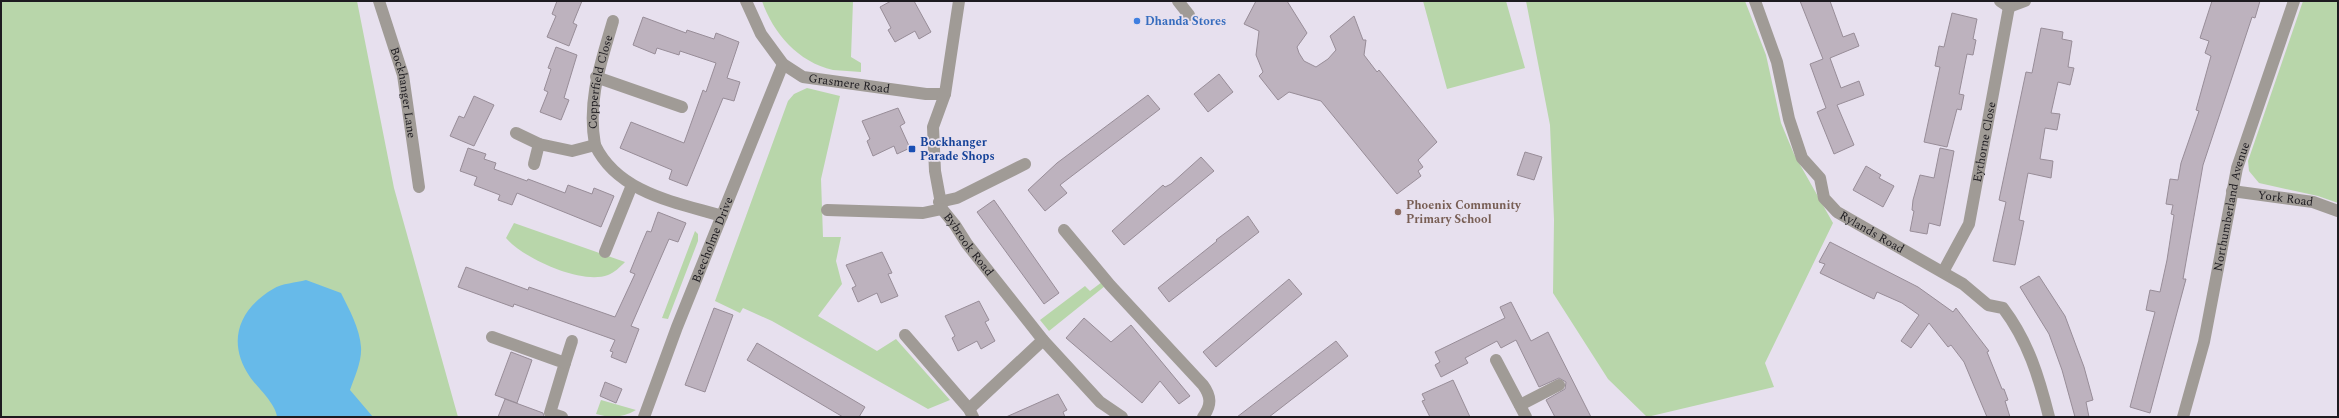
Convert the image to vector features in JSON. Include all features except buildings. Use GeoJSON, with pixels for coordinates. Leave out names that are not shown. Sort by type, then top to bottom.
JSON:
{"type":"FeatureCollection","features":[{"type":"Feature","properties":{"kind":"street","name":"Bockhanger Lane"},"geometry":{"type":"LineString","coordinates":[[379,1],[404,75],[419,187]]}},
{"type":"Feature","properties":{"kind":"street","name":"Grasmere Road"},"geometry":{"type":"LineString","coordinates":[[746,1],[761,34],[783,64],[803,77],[926,94],[945,94]]}},
{"type":"Feature","properties":{"kind":"street","name":"Bybrook Road"},"geometry":{"type":"LineString","coordinates":[[959,1],[945,94],[933,128],[934,171],[940,205],[968,244],[1043,340],[1100,402],[1122,417]]}},
{"type":"Feature","properties":{"kind":"street"},"geometry":{"type":"LineString","coordinates":[[1178,1],[1189,15]]}},
{"type":"Feature","properties":{"kind":"street","name":"Rylands Road"},"geometry":{"type":"LineString","coordinates":[[1755,1],[1777,62],[1787,112],[1796,143],[1802,158],[1820,178],[1824,198],[1837,212],[1944,272],[1963,284],[1988,305],[2003,308],[2014,323],[2039,376],[2049,417]]}},
{"type":"Feature","properties":{"kind":"street","name":"Eythorne Close"},"geometry":{"type":"LineString","coordinates":[[1944,272],[1969,224],[2005,4],[2025,1]]}},
{"type":"Feature","properties":{"kind":"street","name":"Northumberland Avenue"},"geometry":{"type":"LineString","coordinates":[[2183,417],[2204,342],[2225,241],[2232,191],[2237,168],[2294,1]]}},
{"type":"Feature","properties":{"kind":"street","name":"Copperfield Close"},"geometry":{"type":"LineString","coordinates":[[613,21],[596,77],[592,119],[595,145],[609,166],[632,185],[654,196],[722,216]]}},
{"type":"Feature","properties":{"kind":"street","name":"Beecholme Drive"},"geometry":{"type":"LineString","coordinates":[[644,417],[677,327],[783,64]]}},
{"type":"Feature","properties":{"kind":"street"},"geometry":{"type":"LineString","coordinates":[[596,77],[682,106]]}},
{"type":"Feature","properties":{"kind":"street","name":"Copperfield Close"},"geometry":{"type":"LineString","coordinates":[[516,133],[539,144],[572,151],[595,145]]}},
{"type":"Feature","properties":{"kind":"street"},"geometry":{"type":"LineString","coordinates":[[534,164],[539,144]]}},
{"type":"Feature","properties":{"kind":"street"},"geometry":{"type":"LineString","coordinates":[[827,210],[923,213],[957,198],[1025,164]]}},
{"type":"Feature","properties":{"kind":"street"},"geometry":{"type":"LineString","coordinates":[[605,252],[632,185]]}},
{"type":"Feature","properties":{"kind":"street","name":"York Road"},"geometry":{"type":"LineString","coordinates":[[2232,191],[2313,202],[2338,211]]}},
{"type":"Feature","properties":{"kind":"street"},"geometry":{"type":"LineString","coordinates":[[1064,230],[1110,285],[1210,394],[1210,401],[1203,417]]}},
{"type":"Feature","properties":{"kind":"street"},"geometry":{"type":"LineString","coordinates":[[905,334],[971,413],[1043,340]]}},
{"type":"Feature","properties":{"kind":"street"},"geometry":{"type":"LineString","coordinates":[[492,337],[565,363]]}},
{"type":"Feature","properties":{"kind":"street"},"geometry":{"type":"LineString","coordinates":[[562,417],[549,415],[572,341]]}},
{"type":"Feature","properties":{"kind":"street"},"geometry":{"type":"LineString","coordinates":[[1496,360],[1526,417]]}},
{"type":"Feature","properties":{"kind":"street"},"geometry":{"type":"LineString","coordinates":[[1520,405],[1559,386]]}},
{"type":"Feature","properties":{"kind":"green space"},"geometry":{"type":"Polygon","coordinates":[[[1,1],[357,1],[394,188],[458,417],[1,417],[1,1]]]}},
{"type":"Feature","properties":{"kind":"green space"},"geometry":{"type":"Polygon","coordinates":[[[762,1],[853,1],[851,57],[861,63],[861,72],[833,70],[820,66],[798,53],[780,35],[762,1]]]}},
{"type":"Feature","properties":{"kind":"green space"},"geometry":{"type":"Polygon","coordinates":[[[1423,1],[1506,1],[1525,68],[1447,89],[1423,1]]]}},
{"type":"Feature","properties":{"kind":"green space"},"geometry":{"type":"Polygon","coordinates":[[[1526,1],[1745,1],[1766,55],[1781,123],[1794,154],[1833,223],[1765,363],[1774,387],[1647,417],[1608,379],[1553,293],[1554,220],[1550,125],[1526,1]]]}},
{"type":"Feature","properties":{"kind":"green space"},"geometry":{"type":"Polygon","coordinates":[[[2303,1],[2338,1],[2338,203],[2318,196],[2259,183],[2249,171],[2248,161],[2303,1]]]}},
{"type":"Feature","properties":{"kind":"green space"},"geometry":{"type":"Polygon","coordinates":[[[807,88],[840,96],[821,179],[823,237],[841,237],[836,261],[842,284],[818,316],[877,351],[896,339],[950,400],[928,409],[772,321],[743,308],[740,313],[715,301],[788,101],[794,94],[807,88]]]}},
{"type":"Feature","properties":{"kind":"green space"},"geometry":{"type":"Polygon","coordinates":[[[514,223],[625,262],[617,270],[610,274],[597,277],[568,273],[553,268],[525,254],[506,238],[514,223]]]}},
{"type":"Feature","properties":{"kind":"green space"},"geometry":{"type":"Polygon","coordinates":[[[695,231],[698,234],[698,241],[668,319],[662,318],[695,231]]]}},
{"type":"Feature","properties":{"kind":"green space"},"geometry":{"type":"Polygon","coordinates":[[[1102,282],[1105,286],[1049,331],[1040,320],[1085,286],[1090,291],[1102,282]]]}},
{"type":"Feature","properties":{"kind":"green space"},"geometry":{"type":"Polygon","coordinates":[[[601,400],[636,410],[621,416],[596,414],[601,400]]]}},
{"type":"Feature","properties":{"kind":"water"},"geometry":{"type":"Polygon","coordinates":[[[306,280],[341,293],[354,319],[360,340],[361,352],[356,374],[350,390],[373,417],[277,417],[270,401],[250,377],[243,364],[239,351],[238,339],[244,316],[261,297],[273,289],[285,284],[306,280]]]}},
{"type":"Feature","properties":{"kind":"place","name":"Dhanda Stores"},"geometry":{"type":"Point","coordinates":[1137,21]}},
{"type":"Feature","properties":{"kind":"place","name":"Bockhanger Parade Shops"},"geometry":{"type":"Point","coordinates":[912,149]}},
{"type":"Feature","properties":{"kind":"place","name":"Phoenix Community Primary School"},"geometry":{"type":"Point","coordinates":[1398,212]}}]}
